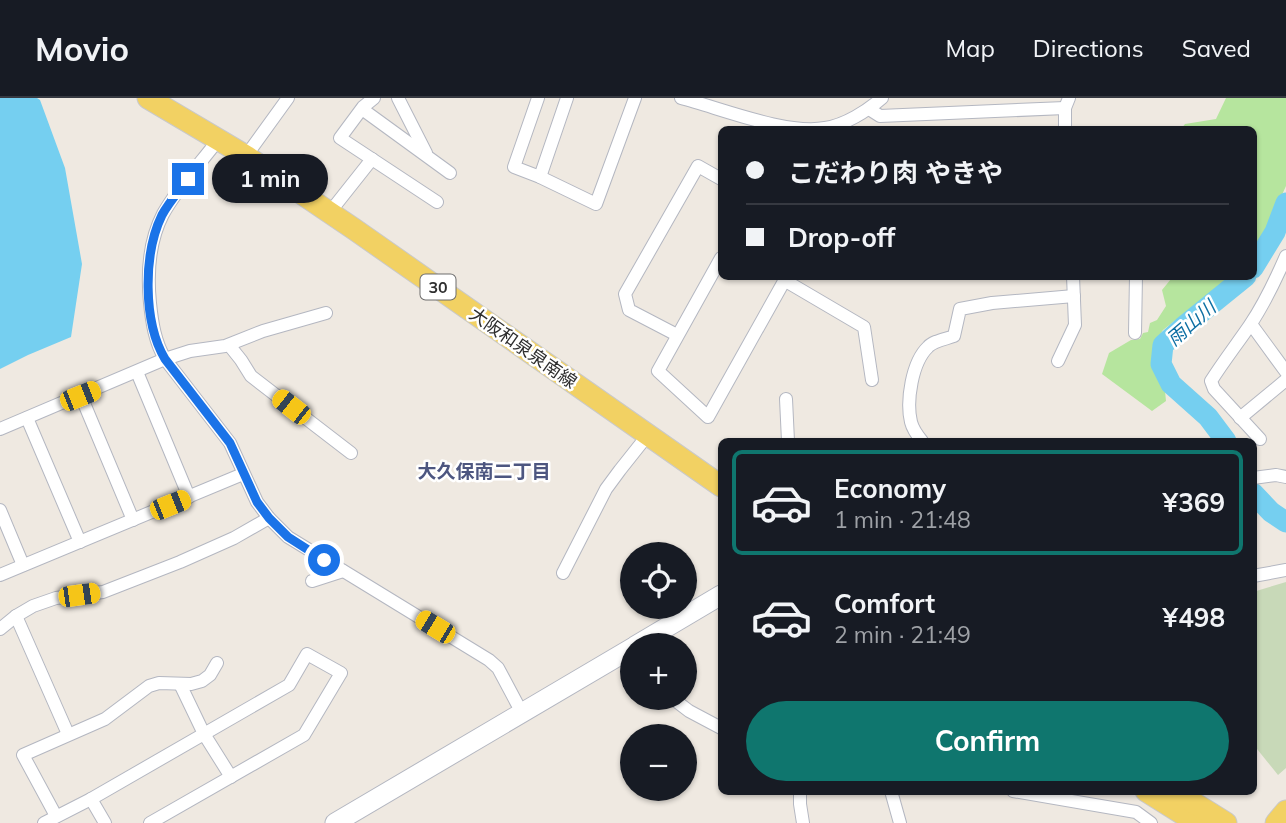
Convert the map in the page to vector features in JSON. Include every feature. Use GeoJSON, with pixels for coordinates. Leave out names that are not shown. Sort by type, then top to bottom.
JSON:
{"type":"FeatureCollection","features":[{"type":"Feature","properties":{"kind":"main road","name":"大阪和泉泉南線"},"geometry":{"type":"LineString","coordinates":[[148,98],[246,156],[330,212],[718,484]]}},
{"type":"Feature","properties":{"kind":"main road"},"geometry":{"type":"LineString","coordinates":[[1152,795],[1196,823]]}},
{"type":"Feature","properties":{"kind":"main road"},"geometry":{"type":"LineString","coordinates":[[1181,795],[1226,823]]}},
{"type":"Feature","properties":{"kind":"main road"},"geometry":{"type":"LineString","coordinates":[[1276,823],[1286,811]]}},
{"type":"Feature","properties":{"kind":"street"},"geometry":{"type":"LineString","coordinates":[[246,156],[288,98]]}},
{"type":"Feature","properties":{"kind":"street"},"geometry":{"type":"LineString","coordinates":[[374,98],[340,138],[437,202]]}},
{"type":"Feature","properties":{"kind":"street"},"geometry":{"type":"LineString","coordinates":[[397,98],[428,157]]}},
{"type":"Feature","properties":{"kind":"street"},"geometry":{"type":"LineString","coordinates":[[538,98],[514,167],[596,204],[635,98]]}},
{"type":"Feature","properties":{"kind":"street"},"geometry":{"type":"LineString","coordinates":[[540,177],[567,98]]}},
{"type":"Feature","properties":{"kind":"street"},"geometry":{"type":"LineString","coordinates":[[681,98],[700,100],[782,126]]}},
{"type":"Feature","properties":{"kind":"street"},"geometry":{"type":"LineString","coordinates":[[830,126],[869,109],[882,98]]}},
{"type":"Feature","properties":{"kind":"street"},"geometry":{"type":"LineString","coordinates":[[869,109],[880,116],[1067,103],[1065,126]]}},
{"type":"Feature","properties":{"kind":"street"},"geometry":{"type":"LineString","coordinates":[[362,109],[450,173]]}},
{"type":"Feature","properties":{"kind":"street"},"geometry":{"type":"LineString","coordinates":[[218,140],[162,215],[155,236],[148,263],[148,287],[158,348],[230,443],[257,502],[269,518],[288,537],[489,660],[498,668],[522,713]]}},
{"type":"Feature","properties":{"kind":"street"},"geometry":{"type":"LineString","coordinates":[[330,212],[372,159]]}},
{"type":"Feature","properties":{"kind":"street"},"geometry":{"type":"LineString","coordinates":[[677,335],[629,310],[625,294],[698,166],[718,177]]}},
{"type":"Feature","properties":{"kind":"street"},"geometry":{"type":"LineString","coordinates":[[1259,439],[1214,389],[1211,381],[1283,277],[1286,256]]}},
{"type":"Feature","properties":{"kind":"street"},"geometry":{"type":"LineString","coordinates":[[718,263],[658,371],[708,417],[784,280]]}},
{"type":"Feature","properties":{"kind":"street"},"geometry":{"type":"LineString","coordinates":[[787,280],[864,327],[872,380]]}},
{"type":"Feature","properties":{"kind":"street"},"geometry":{"type":"LineString","coordinates":[[1058,361],[1075,325],[1073,280]]}},
{"type":"Feature","properties":{"kind":"street"},"geometry":{"type":"LineString","coordinates":[[1135,333],[1136,280]]}},
{"type":"Feature","properties":{"kind":"street"},"geometry":{"type":"LineString","coordinates":[[920,438],[910,420],[910,386],[915,366],[929,345],[954,336],[960,309],[992,303],[1074,296]]}},
{"type":"Feature","properties":{"kind":"street"},"geometry":{"type":"LineString","coordinates":[[0,429],[165,359],[190,351],[229,345],[263,331],[327,313]]}},
{"type":"Feature","properties":{"kind":"street"},"geometry":{"type":"LineString","coordinates":[[1251,324],[1286,372]]}},
{"type":"Feature","properties":{"kind":"street"},"geometry":{"type":"LineString","coordinates":[[229,345],[251,376],[351,453]]}},
{"type":"Feature","properties":{"kind":"street"},"geometry":{"type":"LineString","coordinates":[[137,373],[189,497]]}},
{"type":"Feature","properties":{"kind":"street"},"geometry":{"type":"LineString","coordinates":[[1240,418],[1286,380]]}},
{"type":"Feature","properties":{"kind":"street"},"geometry":{"type":"LineString","coordinates":[[80,396],[133,520]]}},
{"type":"Feature","properties":{"kind":"street"},"geometry":{"type":"LineString","coordinates":[[786,399],[788,438]]}},
{"type":"Feature","properties":{"kind":"street"},"geometry":{"type":"LineString","coordinates":[[27,418],[80,542]]}},
{"type":"Feature","properties":{"kind":"street"},"geometry":{"type":"LineString","coordinates":[[563,573],[606,489],[647,436]]}},
{"type":"Feature","properties":{"kind":"street"},"geometry":{"type":"LineString","coordinates":[[0,575],[243,474]]}},
{"type":"Feature","properties":{"kind":"street"},"geometry":{"type":"LineString","coordinates":[[1257,477],[1276,475],[1286,477]]}},
{"type":"Feature","properties":{"kind":"street"},"geometry":{"type":"LineString","coordinates":[[0,510],[23,565]]}},
{"type":"Feature","properties":{"kind":"street"},"geometry":{"type":"LineString","coordinates":[[0,629],[33,606],[56,598],[103,592],[234,538],[269,518]]}},
{"type":"Feature","properties":{"kind":"street"},"geometry":{"type":"LineString","coordinates":[[1257,575],[1286,570]]}},
{"type":"Feature","properties":{"kind":"street"},"geometry":{"type":"LineString","coordinates":[[312,581],[343,571]]}},
{"type":"Feature","properties":{"kind":"street"},"geometry":{"type":"LineString","coordinates":[[659,633],[718,597]]}},
{"type":"Feature","properties":{"kind":"street"},"geometry":{"type":"LineString","coordinates":[[16,616],[68,734]]}},
{"type":"Feature","properties":{"kind":"street"},"geometry":{"type":"LineString","coordinates":[[44,823],[91,799],[289,685],[307,654],[341,673],[304,735],[150,823]]}},
{"type":"Feature","properties":{"kind":"street"},"geometry":{"type":"LineString","coordinates":[[335,823],[620,656]]}},
{"type":"Feature","properties":{"kind":"street"},"geometry":{"type":"LineString","coordinates":[[56,816],[23,755],[105,719],[149,686],[202,681],[210,675],[217,663]]}},
{"type":"Feature","properties":{"kind":"street"},"geometry":{"type":"LineString","coordinates":[[180,684],[204,734],[231,777]]}},
{"type":"Feature","properties":{"kind":"street"},"geometry":{"type":"LineString","coordinates":[[688,710],[718,726]]}},
{"type":"Feature","properties":{"kind":"street"},"geometry":{"type":"LineString","coordinates":[[800,795],[803,823]]}},
{"type":"Feature","properties":{"kind":"street"},"geometry":{"type":"LineString","coordinates":[[892,795],[900,823]]}},
{"type":"Feature","properties":{"kind":"street"},"geometry":{"type":"LineString","coordinates":[[1070,796],[1098,800],[1136,812],[1151,823]]}},
{"type":"Feature","properties":{"kind":"street"},"geometry":{"type":"LineString","coordinates":[[91,799],[105,823]]}},
{"type":"Feature","properties":{"kind":"green space"},"geometry":{"type":"Polygon","coordinates":[[[1226,98],[1286,98],[1286,186],[1257,245],[1257,126],[1183,126],[1216,119],[1226,98]]]}},
{"type":"Feature","properties":{"kind":"green space"},"geometry":{"type":"Polygon","coordinates":[[[1170,280],[1226,280],[1163,330],[1154,344],[1152,355],[1155,373],[1165,391],[1166,401],[1152,411],[1102,374],[1109,353],[1131,340],[1140,339],[1143,333],[1148,332],[1150,323],[1157,320],[1166,306],[1162,290],[1170,280]]]}},
{"type":"Feature","properties":{"kind":"green space"},"geometry":{"type":"Polygon","coordinates":[[[1286,582],[1286,768],[1278,775],[1257,749],[1257,591],[1286,582]]]}},
{"type":"Feature","properties":{"kind":"water"},"geometry":{"type":"Polygon","coordinates":[[[0,98],[40,100],[65,168],[82,264],[71,337],[0,369],[0,98]]]}},
{"type":"Feature","properties":{"kind":"waterway","name":"雨山川"},"geometry":{"type":"LineString","coordinates":[[1257,261],[1275,232],[1286,203]]}},
{"type":"Feature","properties":{"kind":"waterway","name":"雨山川"},"geometry":{"type":"LineString","coordinates":[[1224,438],[1208,417],[1171,384],[1161,364],[1163,345],[1241,280]]}},
{"type":"Feature","properties":{"kind":"waterway","name":"雨山川"},"geometry":{"type":"LineString","coordinates":[[1257,497],[1271,512],[1286,522]]}},
{"type":"Feature","properties":{"kind":"district","name":"大久保南二丁目"},"geometry":{"type":"Point","coordinates":[484,471]}},
{"type":"Feature","properties":{"kind":"route"},"geometry":{"type":"LineString","coordinates":[[188,179],[162,215],[148,263],[152,322],[158,348],[230,443],[257,502],[269,518],[288,537],[324,560]]}}]}
